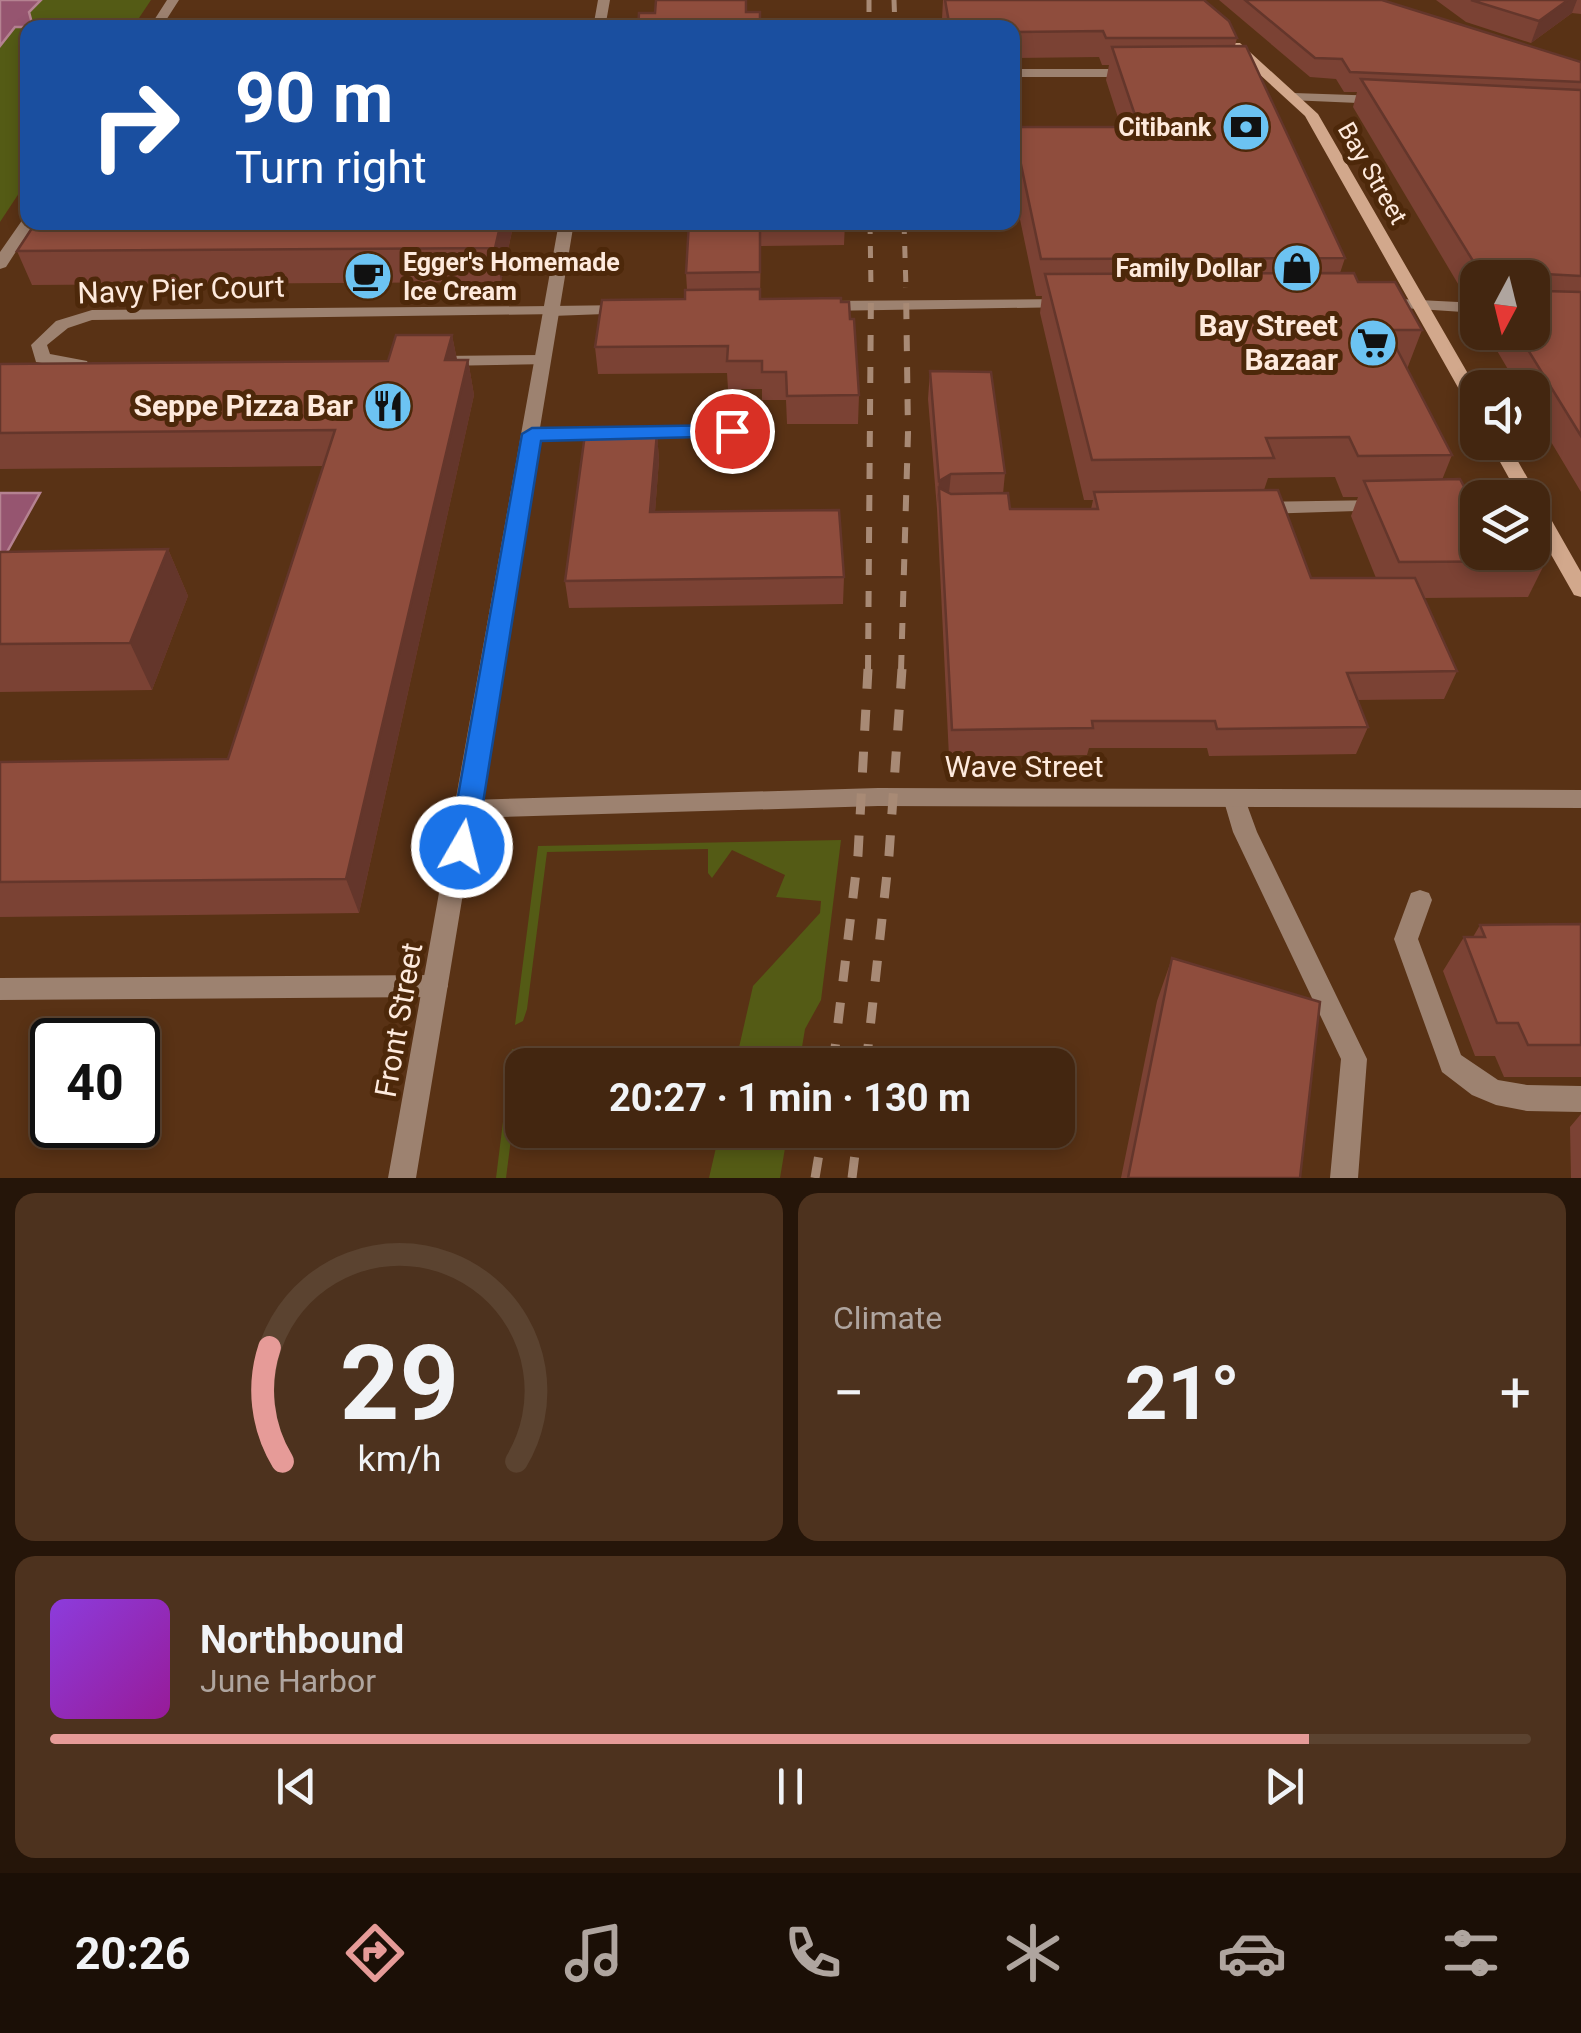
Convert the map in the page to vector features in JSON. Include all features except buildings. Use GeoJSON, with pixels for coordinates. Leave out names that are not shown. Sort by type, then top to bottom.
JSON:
{"type":"FeatureCollection","features":[{"type":"Feature","properties":{"kind":"main road","name":"Bay Street"},"geometry":{"type":"LineString","coordinates":[[1220,32],[1311,114],[1460,376]]}},
{"type":"Feature","properties":{"kind":"main road"},"geometry":{"type":"LineString","coordinates":[[1550,534],[1581,590]]}},
{"type":"Feature","properties":{"kind":"street"},"geometry":{"type":"LineString","coordinates":[[1020,73],[1158,72]]}},
{"type":"Feature","properties":{"kind":"street"},"geometry":{"type":"LineString","coordinates":[[1246,72],[1264,72]]}},
{"type":"Feature","properties":{"kind":"street"},"geometry":{"type":"LineString","coordinates":[[1294,96],[1403,101]]}},
{"type":"Feature","properties":{"kind":"street"},"geometry":{"type":"LineString","coordinates":[[0,264],[23,230]]}},
{"type":"Feature","properties":{"kind":"street","name":"Front Street"},"geometry":{"type":"LineString","coordinates":[[402,1178],[566,230]]}},
{"type":"Feature","properties":{"kind":"street"},"geometry":{"type":"LineString","coordinates":[[813,306],[1083,304]]}},
{"type":"Feature","properties":{"kind":"street"},"geometry":{"type":"LineString","coordinates":[[1354,304],[1460,307]]}},
{"type":"Feature","properties":{"kind":"street"},"geometry":{"type":"LineString","coordinates":[[552,312],[637,309]]}},
{"type":"Feature","properties":{"kind":"street","name":"Navy Pier Court"},"geometry":{"type":"LineString","coordinates":[[92,365],[47,361],[42,358],[39,345],[66,322],[92,315],[552,312]]}},
{"type":"Feature","properties":{"kind":"street"},"geometry":{"type":"LineString","coordinates":[[416,362],[544,360]]}},
{"type":"Feature","properties":{"kind":"street"},"geometry":{"type":"LineString","coordinates":[[532,434],[732,431]]}},
{"type":"Feature","properties":{"kind":"street"},"geometry":{"type":"LineString","coordinates":[[1240,508],[1396,506]]}},
{"type":"Feature","properties":{"kind":"street","name":"Wave Street"},"geometry":{"type":"LineString","coordinates":[[468,809],[878,797],[1581,798]]}},
{"type":"Feature","properties":{"kind":"street"},"geometry":{"type":"LineString","coordinates":[[1234,798],[1245,832],[1354,1059],[1344,1178]]}},
{"type":"Feature","properties":{"kind":"street"},"geometry":{"type":"LineString","coordinates":[[1420,900],[1406,940],[1451,1062],[1466,1078],[1498,1096],[1581,1099]]}},
{"type":"Feature","properties":{"kind":"street"},"geometry":{"type":"LineString","coordinates":[[0,989],[434,986]]}},
{"type":"Feature","properties":{"kind":"green space"},"geometry":{"type":"Polygon","coordinates":[[[41,0],[151,0],[138,20],[23,20],[41,0]]]}},
{"type":"Feature","properties":{"kind":"green space"},"geometry":{"type":"Polygon","coordinates":[[[20,23],[20,192],[0,222],[0,45],[20,23]]]}},
{"type":"Feature","properties":{"kind":"green space"},"geometry":{"type":"Polygon","coordinates":[[[841,840],[821,1000],[805,1029],[802,1048],[739,1048],[753,986],[820,913],[821,901],[776,897],[785,875],[732,850],[712,878],[708,873],[708,849],[547,852],[527,1009],[523,1021],[515,1025],[538,846],[841,840]]]}},
{"type":"Feature","properties":{"kind":"green space"},"geometry":{"type":"Polygon","coordinates":[[[505,1105],[505,1148],[510,1148],[506,1178],[496,1178],[505,1105]]]}},
{"type":"Feature","properties":{"kind":"green space"},"geometry":{"type":"Polygon","coordinates":[[[716,1148],[785,1148],[780,1178],[709,1178],[716,1148]]]}},
{"type":"Feature","properties":{"kind":"shaded area"},"geometry":{"type":"Polygon","coordinates":[[[0,0],[41,0],[29,12],[31,20],[20,20],[20,27],[15,27],[0,46],[0,0]]]}},
{"type":"Feature","properties":{"kind":"shaded area"},"geometry":{"type":"Polygon","coordinates":[[[0,493],[40,493],[7,552],[0,553],[0,493]]]}},
{"type":"Feature","properties":{"kind":"railway"},"geometry":{"type":"LineString","coordinates":[[869,0],[869,20]]}},
{"type":"Feature","properties":{"kind":"railway"},"geometry":{"type":"LineString","coordinates":[[894,0],[895,20]]}},
{"type":"Feature","properties":{"kind":"railway"},"geometry":{"type":"LineString","coordinates":[[870,230],[871,288]]}},
{"type":"Feature","properties":{"kind":"railway"},"geometry":{"type":"LineString","coordinates":[[904,230],[906,289]]}},
{"type":"Feature","properties":{"kind":"railway"},"geometry":{"type":"LineString","coordinates":[[901,671],[908,433],[906,287]]}},
{"type":"Feature","properties":{"kind":"railway"},"geometry":{"type":"LineString","coordinates":[[868,671],[871,288]]}},
{"type":"Feature","properties":{"kind":"railway"},"geometry":{"type":"LineString","coordinates":[[835,1048],[858,855],[868,669]]}},
{"type":"Feature","properties":{"kind":"railway"},"geometry":{"type":"LineString","coordinates":[[868,1048],[889,855],[902,669]]}},
{"type":"Feature","properties":{"kind":"railway"},"geometry":{"type":"LineString","coordinates":[[815,1178],[820,1148]]}},
{"type":"Feature","properties":{"kind":"railway"},"geometry":{"type":"LineString","coordinates":[[852,1178],[856,1148]]}},
{"type":"Feature","properties":{"kind":"place","name":"Citibank"},"geometry":{"type":"Point","coordinates":[1246,127]}},
{"type":"Feature","properties":{"kind":"place","name":"Family Dollar"},"geometry":{"type":"Point","coordinates":[1297,268]}},
{"type":"Feature","properties":{"kind":"place","name":"Egger's Homemade Ice Cream"},"geometry":{"type":"Point","coordinates":[368,276]}},
{"type":"Feature","properties":{"kind":"place","name":"Bay Street Bazaar"},"geometry":{"type":"Point","coordinates":[1373,343]}},
{"type":"Feature","properties":{"kind":"place","name":"Seppe Pizza Bar"},"geometry":{"type":"Point","coordinates":[388,406]}},
{"type":"Feature","properties":{"kind":"route"},"geometry":{"type":"LineString","coordinates":[[462,847],[532,434],[732,431]]}}]}
